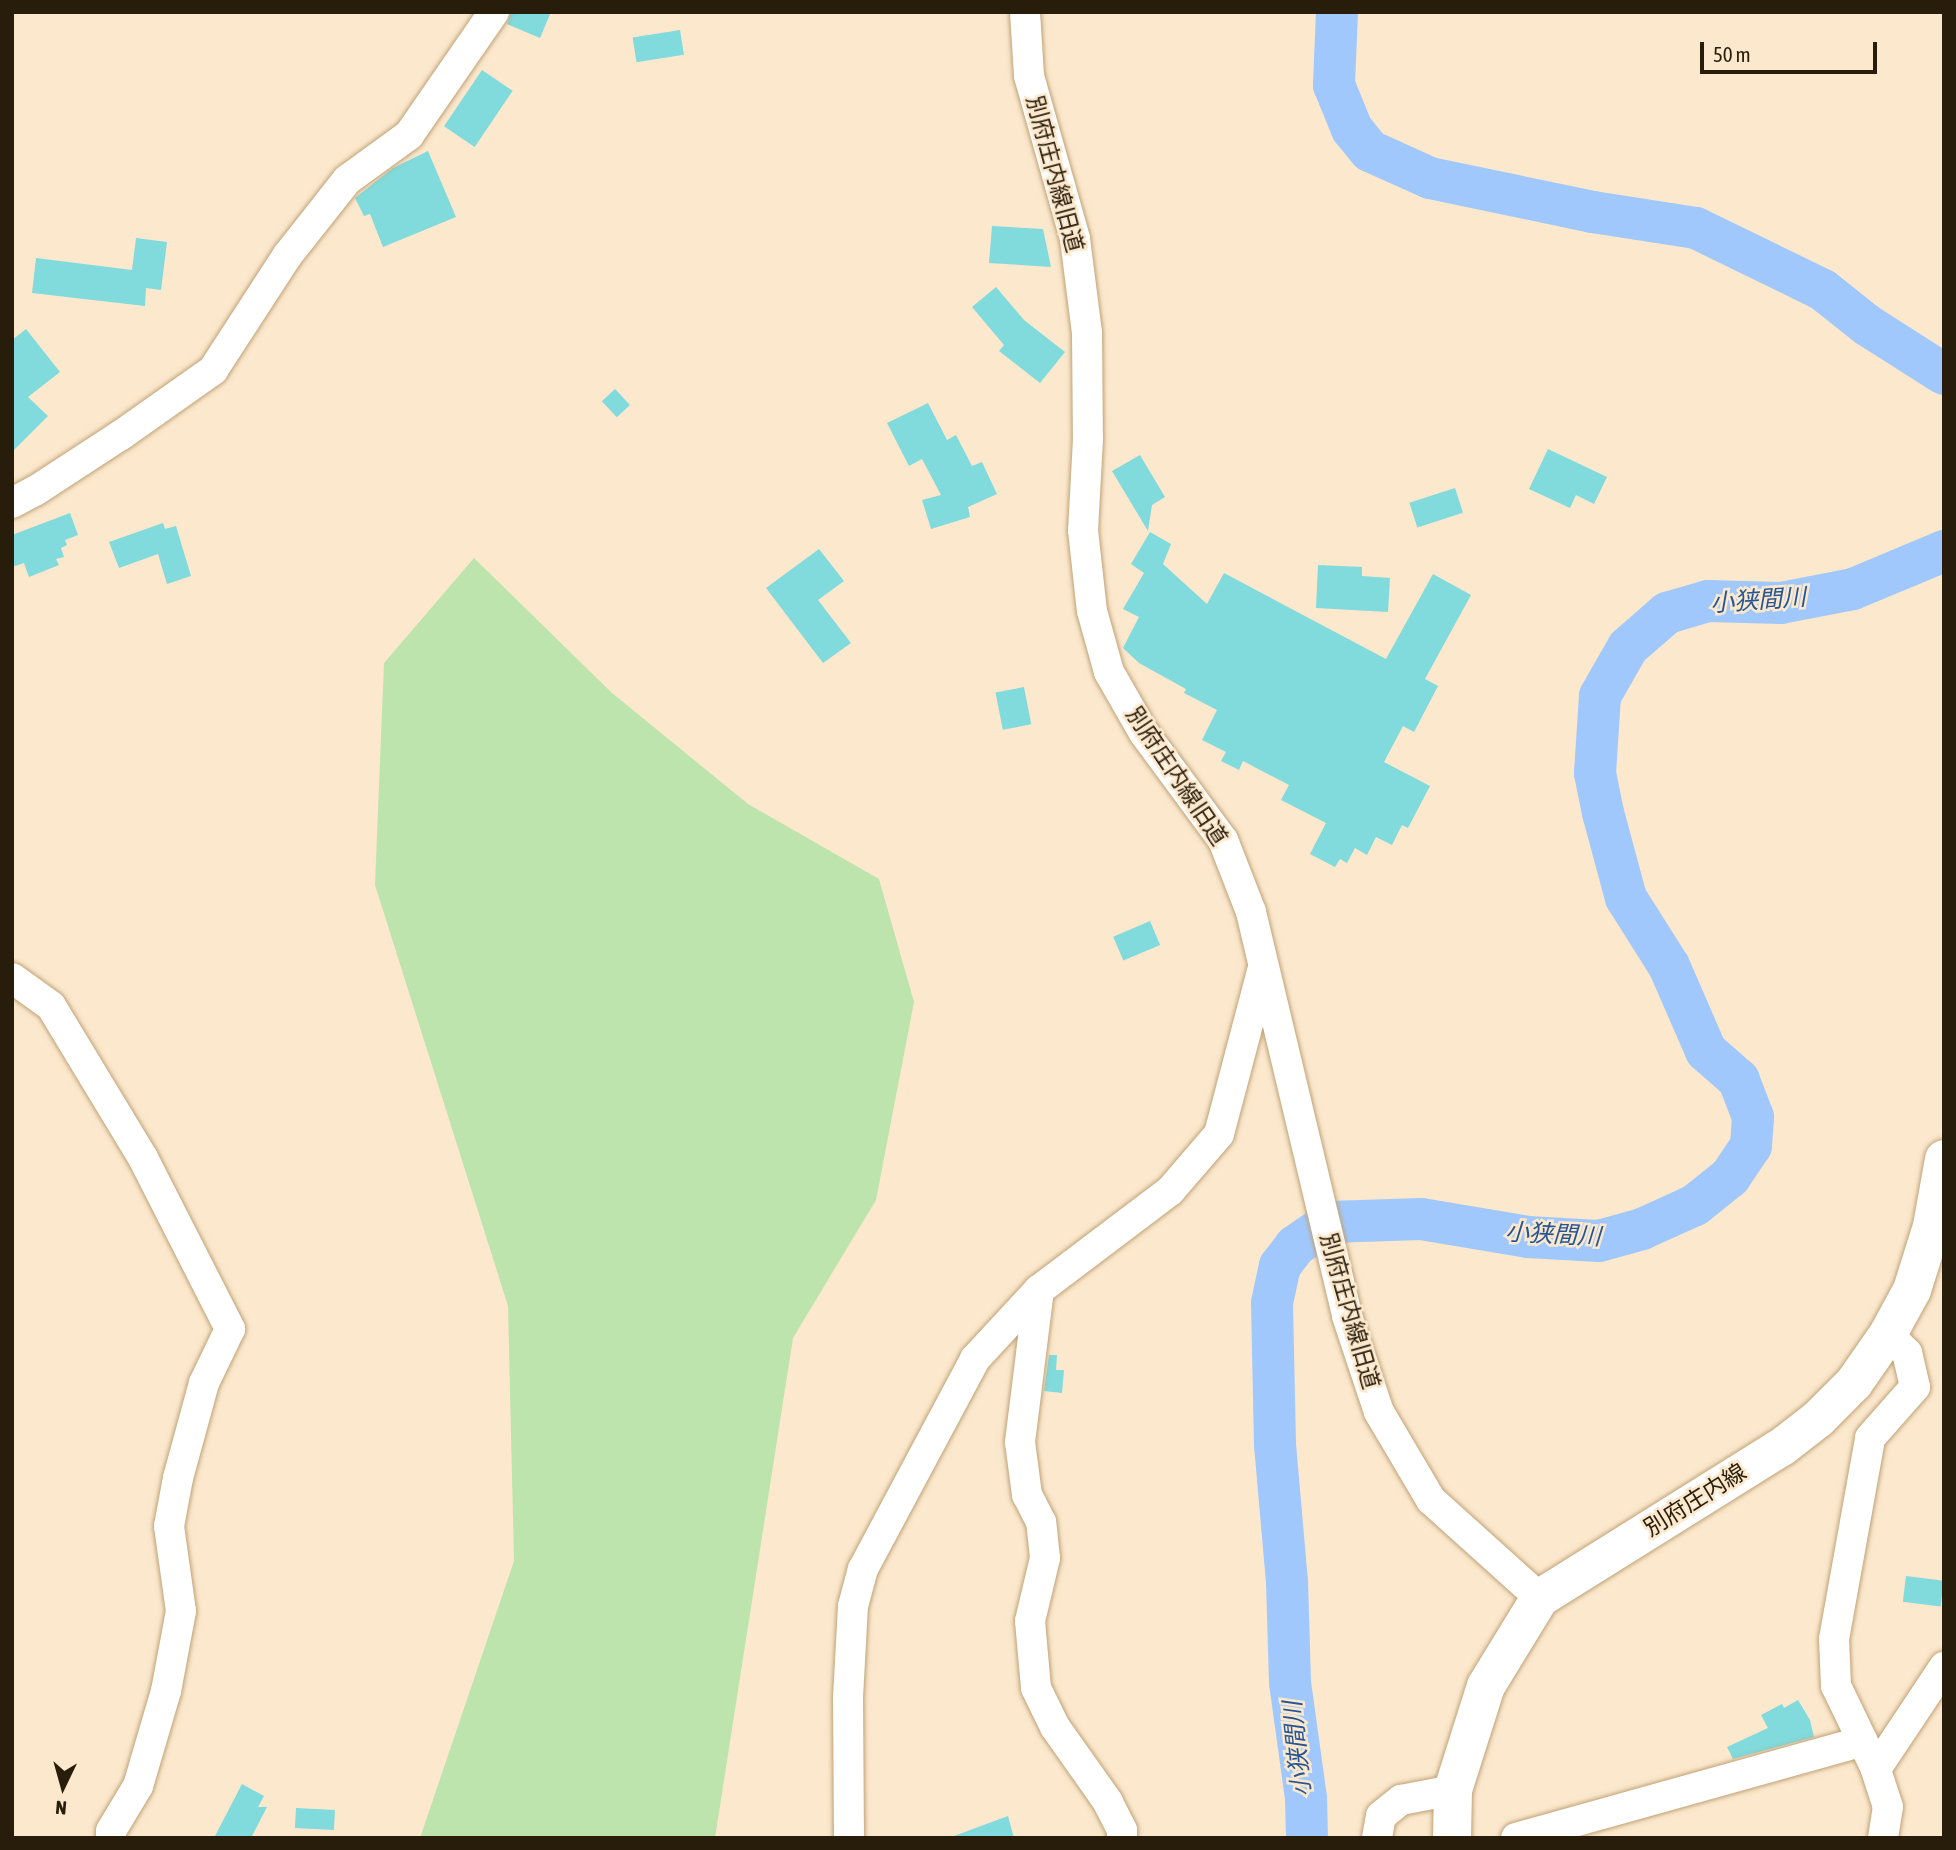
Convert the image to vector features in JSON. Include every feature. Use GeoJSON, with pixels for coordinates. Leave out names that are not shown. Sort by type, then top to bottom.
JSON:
{"type":"FeatureCollection","features":[{"type":"Feature","properties":{"kind":"main road","name":"別府庄内線"},"geometry":{"type":"LineString","coordinates":[[1452,1838],[1453,1790],[1486,1686],[1540,1598],[1791,1440],[1818,1419],[1854,1383],[1888,1334],[1912,1290],[1932,1226],[1944,1159]]}},
{"type":"Feature","properties":{"kind":"street"},"geometry":{"type":"LineString","coordinates":[[12,503],[121,435],[213,370],[287,257],[347,180],[409,135],[494,12]]}},
{"type":"Feature","properties":{"kind":"street","name":"別府庄内線旧道"},"geometry":{"type":"LineString","coordinates":[[1024,12],[1029,76],[1075,239],[1087,333],[1088,439],[1083,530],[1091,611],[1109,672],[1144,733],[1223,840],[1251,912],[1347,1316],[1379,1412],[1431,1500],[1540,1598]]}},
{"type":"Feature","properties":{"kind":"street"},"geometry":{"type":"LineString","coordinates":[[849,1838],[848,1698],[853,1606],[863,1569],[975,1359],[1039,1290],[1170,1191],[1219,1134],[1263,967]]}},
{"type":"Feature","properties":{"kind":"street"},"geometry":{"type":"LineString","coordinates":[[12,978],[51,1006],[143,1158],[230,1329],[204,1383],[178,1478],[169,1526],[181,1611],[166,1691],[138,1786],[111,1831],[111,1838]]}},
{"type":"Feature","properties":{"kind":"street"},"geometry":{"type":"LineString","coordinates":[[1039,1290],[1020,1442],[1027,1495],[1041,1521],[1045,1558],[1030,1621],[1036,1688],[1055,1727],[1108,1802],[1122,1830],[1122,1838]]}},
{"type":"Feature","properties":{"kind":"street"},"geometry":{"type":"LineString","coordinates":[[1883,1838],[1888,1807],[1876,1769],[1836,1686],[1834,1639],[1870,1438],[1915,1387],[1907,1353],[1888,1334]]}},
{"type":"Feature","properties":{"kind":"street"},"geometry":{"type":"LineString","coordinates":[[1876,1769],[1944,1667]]}},
{"type":"Feature","properties":{"kind":"street"},"geometry":{"type":"LineString","coordinates":[[1516,1838],[1863,1741]]}},
{"type":"Feature","properties":{"kind":"street"},"geometry":{"type":"LineString","coordinates":[[1377,1838],[1381,1816],[1401,1800],[1453,1790]]}},
{"type":"Feature","properties":{"kind":"green space"},"geometry":{"type":"Polygon","coordinates":[[[474,558],[612,693],[748,804],[879,879],[914,1002],[876,1200],[793,1338],[715,1838],[420,1838],[514,1561],[508,1306],[375,885],[384,663],[474,558]]]}},
{"type":"Feature","properties":{"kind":"building"},"geometry":{"type":"Polygon","coordinates":[[[511,12],[551,12],[540,38],[507,24],[511,12]]]}},
{"type":"Feature","properties":{"kind":"building"},"geometry":{"type":"Polygon","coordinates":[[[680,30],[684,55],[637,62],[633,38],[680,30]]]}},
{"type":"Feature","properties":{"kind":"building"},"geometry":{"type":"Polygon","coordinates":[[[482,70],[513,91],[475,147],[444,126],[482,70]]]}},
{"type":"Feature","properties":{"kind":"building"},"geometry":{"type":"Polygon","coordinates":[[[428,151],[456,217],[383,247],[370,214],[364,216],[355,198],[393,168],[428,151]]]}},
{"type":"Feature","properties":{"kind":"building"},"geometry":{"type":"Polygon","coordinates":[[[992,226],[1043,229],[1051,267],[989,263],[992,226]]]}},
{"type":"Feature","properties":{"kind":"building"},"geometry":{"type":"Polygon","coordinates":[[[136,238],[167,242],[161,290],[146,288],[145,306],[32,293],[36,258],[132,270],[136,238]]]}},
{"type":"Feature","properties":{"kind":"building"},"geometry":{"type":"Polygon","coordinates":[[[996,287],[1024,320],[1065,352],[1040,383],[999,351],[1004,345],[972,307],[996,287]]]}},
{"type":"Feature","properties":{"kind":"building"},"geometry":{"type":"Polygon","coordinates":[[[26,329],[60,372],[28,397],[48,416],[12,452],[12,340],[26,329]]]}},
{"type":"Feature","properties":{"kind":"building"},"geometry":{"type":"Polygon","coordinates":[[[615,389],[630,405],[617,417],[602,401],[615,389]]]}},
{"type":"Feature","properties":{"kind":"building"},"geometry":{"type":"Polygon","coordinates":[[[928,403],[947,440],[956,435],[972,466],[982,462],[997,494],[968,507],[970,517],[931,529],[922,500],[941,495],[922,459],[909,466],[887,423],[928,403]]]}},
{"type":"Feature","properties":{"kind":"building"},"geometry":{"type":"Polygon","coordinates":[[[1548,449],[1607,477],[1594,504],[1576,495],[1570,508],[1529,489],[1548,449]]]}},
{"type":"Feature","properties":{"kind":"building"},"geometry":{"type":"Polygon","coordinates":[[[1140,455],[1165,497],[1152,505],[1148,531],[1112,471],[1140,455]]]}},
{"type":"Feature","properties":{"kind":"building"},"geometry":{"type":"Polygon","coordinates":[[[1455,488],[1463,513],[1417,528],[1409,503],[1455,488]]]}},
{"type":"Feature","properties":{"kind":"building"},"geometry":{"type":"Polygon","coordinates":[[[70,513],[78,535],[65,540],[67,545],[61,548],[64,557],[56,559],[59,565],[29,577],[24,563],[12,567],[12,535],[70,513]]]}},
{"type":"Feature","properties":{"kind":"building"},"geometry":{"type":"Polygon","coordinates":[[[163,523],[165,529],[176,526],[191,576],[167,584],[158,554],[119,568],[109,542],[163,523]]]}},
{"type":"Feature","properties":{"kind":"building"},"geometry":{"type":"Polygon","coordinates":[[[1150,532],[1171,544],[1163,564],[1207,604],[1224,573],[1386,659],[1433,574],[1471,595],[1425,679],[1438,686],[1414,732],[1403,726],[1384,762],[1430,786],[1408,828],[1402,825],[1392,845],[1376,837],[1367,855],[1355,848],[1347,863],[1340,859],[1335,867],[1310,854],[1326,823],[1281,800],[1289,785],[1243,761],[1239,770],[1221,761],[1226,752],[1202,740],[1217,710],[1184,693],[1186,689],[1139,663],[1123,648],[1139,617],[1123,609],[1144,573],[1131,564],[1150,532]]]}},
{"type":"Feature","properties":{"kind":"building"},"geometry":{"type":"Polygon","coordinates":[[[819,549],[844,581],[818,600],[851,643],[823,663],[766,588],[819,549]]]}},
{"type":"Feature","properties":{"kind":"building"},"geometry":{"type":"Polygon","coordinates":[[[1318,565],[1362,567],[1362,576],[1390,578],[1388,612],[1316,608],[1318,565]]]}},
{"type":"Feature","properties":{"kind":"building"},"geometry":{"type":"Polygon","coordinates":[[[1024,687],[1031,724],[1003,730],[996,693],[1024,687]]]}},
{"type":"Feature","properties":{"kind":"building"},"geometry":{"type":"Polygon","coordinates":[[[1150,921],[1160,945],[1123,961],[1113,937],[1150,921]]]}},
{"type":"Feature","properties":{"kind":"building"},"geometry":{"type":"Polygon","coordinates":[[[1049,1355],[1057,1355],[1056,1370],[1064,1370],[1062,1393],[1044,1391],[1049,1355]]]}},
{"type":"Feature","properties":{"kind":"building"},"geometry":{"type":"Polygon","coordinates":[[[1906,1576],[1944,1581],[1941,1606],[1903,1602],[1906,1576]]]}},
{"type":"Feature","properties":{"kind":"building"},"geometry":{"type":"Polygon","coordinates":[[[1798,1700],[1810,1720],[1814,1737],[1733,1759],[1727,1747],[1768,1728],[1761,1715],[1782,1704],[1784,1708],[1798,1700]]]}},
{"type":"Feature","properties":{"kind":"building"},"geometry":{"type":"Polygon","coordinates":[[[242,1784],[264,1796],[258,1807],[267,1807],[251,1838],[214,1838],[242,1784]]]}},
{"type":"Feature","properties":{"kind":"building"},"geometry":{"type":"Polygon","coordinates":[[[296,1808],[335,1810],[334,1830],[295,1828],[296,1808]]]}},
{"type":"Feature","properties":{"kind":"building"},"geometry":{"type":"Polygon","coordinates":[[[1008,1816],[1014,1838],[954,1838],[954,1836],[1008,1816]]]}},
{"type":"Feature","properties":{"kind":"waterway","name":"小狭間川"},"geometry":{"type":"LineString","coordinates":[[1337,12],[1334,85],[1352,129],[1370,151],[1430,178],[1593,212],[1696,228],[1823,290],[1867,325],[1944,374]]}},
{"type":"Feature","properties":{"kind":"waterway","name":"小狭間川"},"geometry":{"type":"LineString","coordinates":[[1307,1838],[1306,1798],[1290,1682],[1287,1582],[1275,1445],[1272,1303],[1280,1266],[1295,1246],[1330,1222],[1421,1219],[1528,1237],[1599,1241],[1642,1229],[1695,1205],[1730,1177],[1751,1146],[1753,1117],[1739,1080],[1706,1051],[1669,966],[1626,898],[1595,773],[1600,696],[1628,647],[1667,613],[1708,601],[1781,603],[1853,589],[1944,551]]}}]}
